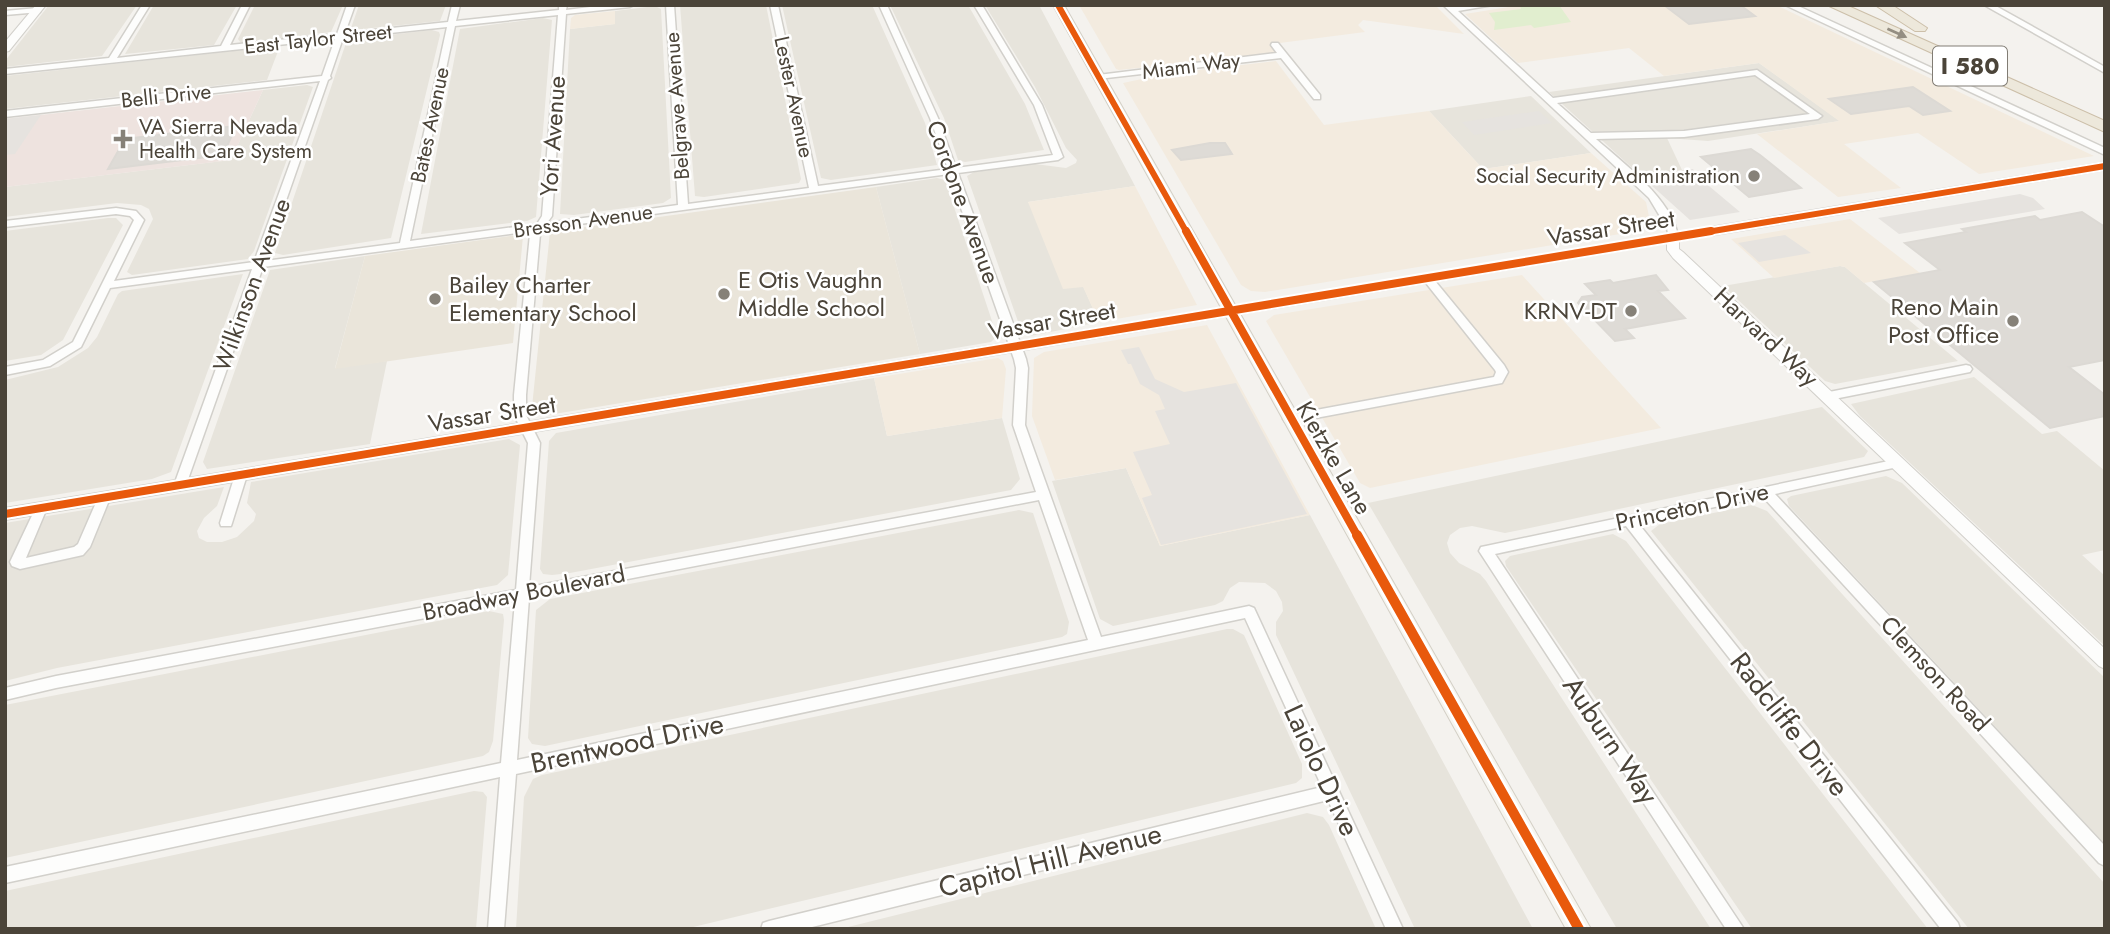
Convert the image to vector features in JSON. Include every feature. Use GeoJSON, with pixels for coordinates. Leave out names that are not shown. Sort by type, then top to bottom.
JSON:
{"type":"FeatureCollection","features":[{"type":"Feature","properties":{"kind":"highway","name":"I 580"},"geometry":{"type":"LineString","coordinates":[[1834,5],[2105,127]]}},
{"type":"Feature","properties":{"kind":"highway","name":"I 580"},"geometry":{"type":"LineString","coordinates":[[1869,5],[2105,111]]}},
{"type":"Feature","properties":{"kind":"highway"},"geometry":{"type":"LineString","coordinates":[[1882,5],[1920,28]]}},
{"type":"Feature","properties":{"kind":"main road","name":"Kietzke Lane"},"geometry":{"type":"LineString","coordinates":[[1058,5],[1578,929]]}},
{"type":"Feature","properties":{"kind":"street"},"geometry":{"type":"LineString","coordinates":[[111,61],[146,5]]}},
{"type":"Feature","properties":{"kind":"street"},"geometry":{"type":"LineString","coordinates":[[224,49],[246,5]]}},
{"type":"Feature","properties":{"kind":"street","name":"Wilkinson Avenue"},"geometry":{"type":"LineString","coordinates":[[180,485],[351,5]]}},
{"type":"Feature","properties":{"kind":"street","name":"Bates Avenue"},"geometry":{"type":"LineString","coordinates":[[404,245],[456,5]]}},
{"type":"Feature","properties":{"kind":"street","name":"East Taylor Street"},"geometry":{"type":"LineString","coordinates":[[5,72],[340,37],[563,9],[630,5]]}},
{"type":"Feature","properties":{"kind":"street","name":"Belgrave Avenue"},"geometry":{"type":"LineString","coordinates":[[670,5],[683,207]]}},
{"type":"Feature","properties":{"kind":"street","name":"Lester Avenue"},"geometry":{"type":"LineString","coordinates":[[774,5],[814,189]]}},
{"type":"Feature","properties":{"kind":"street","name":"Cordone Avenue"},"geometry":{"type":"LineString","coordinates":[[883,5],[934,118],[1022,368],[1019,425],[1096,642]]}},
{"type":"Feature","properties":{"kind":"street","name":"Bresson Avenue"},"geometry":{"type":"LineString","coordinates":[[108,285],[1058,157],[1038,105],[978,5]]}},
{"type":"Feature","properties":{"kind":"street"},"geometry":{"type":"LineString","coordinates":[[1449,8],[1489,5]]}},
{"type":"Feature","properties":{"kind":"street"},"geometry":{"type":"LineString","coordinates":[[1788,5],[2105,152]]}},
{"type":"Feature","properties":{"kind":"street"},"geometry":{"type":"LineString","coordinates":[[1988,5],[2105,71]]}},
{"type":"Feature","properties":{"kind":"street"},"geometry":{"type":"LineString","coordinates":[[5,13],[39,8]]}},
{"type":"Feature","properties":{"kind":"street"},"geometry":{"type":"LineString","coordinates":[[5,49],[39,8]]}},
{"type":"Feature","properties":{"kind":"street","name":"Harvard Way"},"geometry":{"type":"LineString","coordinates":[[1449,8],[1658,202],[1672,228],[1673,250],[2105,661]]}},
{"type":"Feature","properties":{"kind":"street","name":"Yori Avenue"},"geometry":{"type":"LineString","coordinates":[[496,929],[534,443],[520,415],[520,395],[535,234],[547,216],[563,9]]}},
{"type":"Feature","properties":{"kind":"street"},"geometry":{"type":"LineString","coordinates":[[1275,45],[1317,97]]}},
{"type":"Feature","properties":{"kind":"street","name":"Miami Way"},"geometry":{"type":"LineString","coordinates":[[1098,78],[1283,55]]}},
{"type":"Feature","properties":{"kind":"street"},"geometry":{"type":"LineString","coordinates":[[1551,101],[1757,72],[1818,116],[1685,134],[1588,136]]}},
{"type":"Feature","properties":{"kind":"street","name":"Belli Drive"},"geometry":{"type":"LineString","coordinates":[[5,114],[327,78]]}},
{"type":"Feature","properties":{"kind":"street","name":"Vassar Street"},"geometry":{"type":"LineString","coordinates":[[5,514],[2105,166]]}},
{"type":"Feature","properties":{"kind":"street"},"geometry":{"type":"LineString","coordinates":[[5,224],[116,211],[138,216],[138,225],[82,337],[68,351],[40,365],[5,371]]}},
{"type":"Feature","properties":{"kind":"street"},"geometry":{"type":"LineString","coordinates":[[1289,419],[1498,380],[1502,372],[1500,368],[1426,278]]}},
{"type":"Feature","properties":{"kind":"street"},"geometry":{"type":"LineString","coordinates":[[1829,396],[1966,369]]}},
{"type":"Feature","properties":{"kind":"street","name":"Princeton Drive"},"geometry":{"type":"LineString","coordinates":[[1486,551],[1898,463]]}},
{"type":"Feature","properties":{"kind":"street"},"geometry":{"type":"LineString","coordinates":[[226,523],[241,475]]}},
{"type":"Feature","properties":{"kind":"street","name":"Clemson Road"},"geometry":{"type":"LineString","coordinates":[[1765,491],[2105,858]]}},
{"type":"Feature","properties":{"kind":"street","name":"Broadway Boulevard"},"geometry":{"type":"LineString","coordinates":[[5,694],[1044,495]]}},
{"type":"Feature","properties":{"kind":"street"},"geometry":{"type":"LineString","coordinates":[[41,508],[18,562],[20,564],[78,551],[83,547],[104,498]]}},
{"type":"Feature","properties":{"kind":"street","name":"Radcliffe Drive"},"geometry":{"type":"LineString","coordinates":[[1628,520],[1952,929]]}},
{"type":"Feature","properties":{"kind":"street","name":"Auburn Way"},"geometry":{"type":"LineString","coordinates":[[1486,551],[1736,929]]}},
{"type":"Feature","properties":{"kind":"street","name":"Brentwood Drive"},"geometry":{"type":"LineString","coordinates":[[5,875],[1096,642],[1249,612]]}},
{"type":"Feature","properties":{"kind":"street","name":"Laiolo Drive"},"geometry":{"type":"LineString","coordinates":[[1249,612],[1395,929]]}},
{"type":"Feature","properties":{"kind":"street","name":"Capitol Hill Avenue"},"geometry":{"type":"LineString","coordinates":[[769,929],[1332,792]]}},
{"type":"Feature","properties":{"kind":"shaded area"},"geometry":{"type":"Polygon","coordinates":[[[49,5],[137,5],[102,56],[5,67],[5,61],[49,5]]]}},
{"type":"Feature","properties":{"kind":"shaded area"},"geometry":{"type":"Polygon","coordinates":[[[154,5],[237,5],[214,45],[125,54],[154,5]]]}},
{"type":"Feature","properties":{"kind":"shaded area"},"geometry":{"type":"Polygon","coordinates":[[[255,5],[343,5],[331,32],[241,43],[238,39],[255,5]]]}},
{"type":"Feature","properties":{"kind":"shaded area"},"geometry":{"type":"Polygon","coordinates":[[[359,5],[446,5],[440,21],[353,30],[351,28],[359,5]]]}},
{"type":"Feature","properties":{"kind":"shaded area"},"geometry":{"type":"Polygon","coordinates":[[[680,5],[766,5],[801,179],[799,183],[704,197],[695,196],[680,5]]]}},
{"type":"Feature","properties":{"kind":"shaded area"},"geometry":{"type":"Polygon","coordinates":[[[782,5],[872,5],[925,123],[937,165],[831,180],[821,178],[782,5]]]}},
{"type":"Feature","properties":{"kind":"shaded area"},"geometry":{"type":"Polygon","coordinates":[[[890,5],[968,5],[1025,104],[1044,150],[965,162],[958,160],[944,118],[890,5]]]}},
{"type":"Feature","properties":{"kind":"shaded area"},"geometry":{"type":"Polygon","coordinates":[[[985,5],[1039,5],[1135,186],[1028,202],[1083,286],[1099,322],[1029,336],[1021,330],[967,176],[974,172],[1035,164],[1066,168],[1077,160],[1066,148],[1035,87],[985,5]]]}},
{"type":"Feature","properties":{"kind":"shaded area"},"geometry":{"type":"Polygon","coordinates":[[[1079,5],[1435,5],[1464,34],[1363,20],[1358,25],[1365,32],[1272,44],[1278,53],[1119,70],[1079,5]]]}},
{"type":"Feature","properties":{"kind":"shaded area"},"geometry":{"type":"Polygon","coordinates":[[[1521,5],[1776,5],[2094,156],[1979,174],[1918,133],[1844,144],[1901,188],[1838,197],[1757,134],[1839,121],[1759,63],[1664,76],[1629,48],[1518,63],[1465,14],[1521,5]]]}},
{"type":"Feature","properties":{"kind":"shaded area"},"geometry":{"type":"Polygon","coordinates":[[[655,6],[661,9],[671,198],[663,203],[574,215],[560,214],[570,29],[615,24],[615,11],[655,6]]]}},
{"type":"Feature","properties":{"kind":"shaded area"},"geometry":{"type":"Polygon","coordinates":[[[615,11],[615,24],[570,29],[571,18],[575,15],[615,11]]]}},
{"type":"Feature","properties":{"kind":"shaded area"},"geometry":{"type":"Polygon","coordinates":[[[543,18],[552,20],[536,217],[527,221],[421,234],[460,29],[543,18]]]}},
{"type":"Feature","properties":{"kind":"shaded area"},"geometry":{"type":"Polygon","coordinates":[[[432,30],[440,35],[391,238],[283,255],[275,253],[346,43],[355,39],[432,30]]]}},
{"type":"Feature","properties":{"kind":"shaded area"},"geometry":{"type":"Polygon","coordinates":[[[280,46],[267,80],[5,109],[5,76],[280,46]]]}},
{"type":"Feature","properties":{"kind":"shaded area"},"geometry":{"type":"Polygon","coordinates":[[[1276,61],[1324,125],[1429,111],[1483,169],[1591,153],[1646,202],[1651,226],[1620,234],[1265,292],[1251,291],[1241,285],[1123,83],[1165,74],[1276,61]]]}},
{"type":"Feature","properties":{"kind":"shaded area"},"geometry":{"type":"Polygon","coordinates":[[[1759,63],[1840,121],[1708,141],[1667,138],[1682,170],[1641,176],[1549,92],[1759,63]]]}},
{"type":"Feature","properties":{"kind":"shaded area"},"geometry":{"type":"Polygon","coordinates":[[[307,85],[313,87],[254,251],[248,259],[132,275],[127,272],[153,219],[149,209],[141,205],[117,203],[5,217],[5,187],[231,160],[263,90],[307,85]]]}},
{"type":"Feature","properties":{"kind":"shaded area","name":"VA Sierra Nevada Health Care System"},"geometry":{"type":"Polygon","coordinates":[[[263,90],[231,160],[5,187],[5,119],[263,90]]]}},
{"type":"Feature","properties":{"kind":"shaded area"},"geometry":{"type":"Polygon","coordinates":[[[1531,96],[1591,153],[1483,169],[1429,111],[1531,96]]]}},
{"type":"Feature","properties":{"kind":"shaded area"},"geometry":{"type":"Polygon","coordinates":[[[1539,111],[1552,123],[1474,135],[1462,122],[1539,111]]]}},
{"type":"Feature","properties":{"kind":"shaded area"},"geometry":{"type":"Polygon","coordinates":[[[41,115],[15,154],[5,155],[5,119],[41,115]]]}},
{"type":"Feature","properties":{"kind":"shaded area"},"geometry":{"type":"Polygon","coordinates":[[[1693,169],[1697,176],[1740,212],[1690,220],[1641,176],[1693,169]]]}},
{"type":"Feature","properties":{"kind":"shaded area"},"geometry":{"type":"Polygon","coordinates":[[[937,178],[945,180],[997,336],[991,342],[920,354],[876,187],[937,178]]]}},
{"type":"Feature","properties":{"kind":"shaded area"},"geometry":{"type":"Polygon","coordinates":[[[1135,186],[1197,305],[1099,322],[1083,287],[1063,289],[1028,202],[1135,186]]]}},
{"type":"Feature","properties":{"kind":"shaded area","name":"E Otis Vaughn Middle School"},"geometry":{"type":"Polygon","coordinates":[[[876,187],[920,354],[548,415],[535,413],[532,407],[550,232],[876,187]]]}},
{"type":"Feature","properties":{"kind":"shaded area"},"geometry":{"type":"Polygon","coordinates":[[[2020,194],[2033,198],[2045,209],[1899,234],[1878,218],[2020,194]]]}},
{"type":"Feature","properties":{"kind":"shaded area"},"geometry":{"type":"Polygon","coordinates":[[[116,218],[123,225],[63,340],[41,355],[5,361],[5,231],[116,218]]]}},
{"type":"Feature","properties":{"kind":"shaded area"},"geometry":{"type":"Polygon","coordinates":[[[1850,219],[1920,273],[1864,283],[1840,266],[1774,278],[1731,239],[1850,219]]]}},
{"type":"Feature","properties":{"kind":"shaded area"},"geometry":{"type":"Polygon","coordinates":[[[1785,235],[1811,253],[1759,262],[1738,243],[1785,235]]]}},
{"type":"Feature","properties":{"kind":"shaded area","name":"Bailey Charter Elementary School"},"geometry":{"type":"Polygon","coordinates":[[[523,236],[513,343],[335,369],[365,256],[523,236]]]}},
{"type":"Feature","properties":{"kind":"shaded area"},"geometry":{"type":"Polygon","coordinates":[[[365,256],[335,368],[387,361],[370,444],[207,469],[203,462],[270,270],[365,256]]]}},
{"type":"Feature","properties":{"kind":"shaded area"},"geometry":{"type":"Polygon","coordinates":[[[1845,267],[1958,361],[1835,384],[1825,381],[1723,286],[1845,267]]]}},
{"type":"Feature","properties":{"kind":"shaded area"},"geometry":{"type":"Polygon","coordinates":[[[243,274],[171,472],[152,479],[5,503],[5,380],[58,367],[88,348],[122,291],[243,274]]]}},
{"type":"Feature","properties":{"kind":"shaded area"},"geometry":{"type":"Polygon","coordinates":[[[1522,275],[1661,428],[1370,488],[1360,483],[1266,321],[1274,315],[1522,275]]]}},
{"type":"Feature","properties":{"kind":"shaded area"},"geometry":{"type":"Polygon","coordinates":[[[1207,325],[1310,515],[1160,546],[1126,468],[1055,480],[1032,416],[1034,358],[1044,352],[1207,325]]]}},
{"type":"Feature","properties":{"kind":"shaded area"},"geometry":{"type":"Polygon","coordinates":[[[1139,347],[1155,379],[1184,392],[1236,383],[1307,514],[1161,545],[1142,498],[1152,495],[1133,452],[1170,444],[1155,411],[1165,409],[1159,395],[1140,384],[1121,350],[1139,347]]]}},
{"type":"Feature","properties":{"kind":"shaded area"},"geometry":{"type":"Polygon","coordinates":[[[998,358],[1003,361],[1006,369],[1002,418],[887,436],[874,378],[998,358]]]}},
{"type":"Feature","properties":{"kind":"shaded area"},"geometry":{"type":"Polygon","coordinates":[[[1974,377],[2042,434],[2057,431],[2105,471],[2105,550],[2082,555],[2105,576],[2105,646],[1860,416],[1851,404],[1974,377]]]}},
{"type":"Feature","properties":{"kind":"shaded area"},"geometry":{"type":"Polygon","coordinates":[[[874,378],[887,436],[1002,418],[1020,479],[1011,490],[570,573],[543,574],[540,569],[549,441],[556,433],[874,378]]]}},
{"type":"Feature","properties":{"kind":"shaded area"},"geometry":{"type":"Polygon","coordinates":[[[1822,407],[1868,451],[1864,457],[1505,533],[1472,526],[1460,528],[1450,535],[1447,543],[1450,553],[1459,563],[1480,574],[1486,581],[1711,929],[1617,929],[1368,503],[1822,407]]]}},
{"type":"Feature","properties":{"kind":"shaded area"},"geometry":{"type":"Polygon","coordinates":[[[509,439],[520,445],[508,575],[497,585],[57,668],[5,681],[5,523],[224,487],[217,506],[204,518],[197,531],[199,538],[207,542],[222,542],[237,537],[254,521],[256,514],[247,503],[251,482],[509,439]]]}},
{"type":"Feature","properties":{"kind":"shaded area"},"geometry":{"type":"Polygon","coordinates":[[[1126,468],[1160,546],[1310,515],[1533,929],[1415,929],[1276,635],[1276,622],[1283,611],[1282,602],[1276,591],[1265,583],[1239,582],[1230,588],[1223,601],[1215,605],[1113,626],[1100,619],[1052,481],[1126,468]]]}},
{"type":"Feature","properties":{"kind":"shaded area"},"geometry":{"type":"Polygon","coordinates":[[[1886,476],[1902,483],[2105,678],[2105,844],[1789,506],[1787,499],[1886,476]]]}},
{"type":"Feature","properties":{"kind":"shaded area"},"geometry":{"type":"Polygon","coordinates":[[[1752,505],[1767,511],[2105,884],[2105,929],[1969,929],[1651,531],[1660,524],[1752,505]]]}},
{"type":"Feature","properties":{"kind":"shaded area"},"geometry":{"type":"Polygon","coordinates":[[[1019,510],[1033,513],[1069,622],[1067,634],[1062,637],[545,746],[532,744],[528,738],[536,610],[550,599],[1019,510]]]}},
{"type":"Feature","properties":{"kind":"shaded area"},"geometry":{"type":"Polygon","coordinates":[[[1613,534],[1626,541],[1928,929],[1752,929],[1506,566],[1505,561],[1510,556],[1613,534]]]}},
{"type":"Feature","properties":{"kind":"shaded area"},"geometry":{"type":"Polygon","coordinates":[[[489,611],[503,614],[504,620],[493,741],[489,752],[483,756],[5,858],[5,705],[489,611]]]}},
{"type":"Feature","properties":{"kind":"shaded area"},"geometry":{"type":"Polygon","coordinates":[[[1227,629],[1244,635],[1302,764],[1302,778],[1296,783],[685,929],[516,929],[524,797],[533,779],[542,775],[1227,629]]]}},
{"type":"Feature","properties":{"kind":"shaded area"},"geometry":{"type":"Polygon","coordinates":[[[474,791],[483,792],[487,797],[476,929],[5,929],[5,891],[474,791]]]}},
{"type":"Feature","properties":{"kind":"shaded area"},"geometry":{"type":"Polygon","coordinates":[[[1307,813],[1323,817],[1329,825],[1376,929],[840,929],[1307,813]]]}},
{"type":"Feature","properties":{"kind":"green space"},"geometry":{"type":"Polygon","coordinates":[[[1559,5],[1571,22],[1534,28],[1531,25],[1494,30],[1495,22],[1489,13],[1521,9],[1520,6],[1559,5]]]}},
{"type":"Feature","properties":{"kind":"building"},"geometry":{"type":"Polygon","coordinates":[[[1664,5],[1740,5],[1755,16],[1689,24],[1664,5]]]}},
{"type":"Feature","properties":{"kind":"building"},"geometry":{"type":"Polygon","coordinates":[[[1913,87],[1950,111],[1923,115],[1909,106],[1851,114],[1829,99],[1913,87]]]}},
{"type":"Feature","properties":{"kind":"building"},"geometry":{"type":"Polygon","coordinates":[[[236,126],[223,155],[108,169],[125,139],[236,126]]]}},
{"type":"Feature","properties":{"kind":"building"},"geometry":{"type":"Polygon","coordinates":[[[1225,143],[1232,154],[1181,160],[1172,150],[1225,143]]]}},
{"type":"Feature","properties":{"kind":"building","name":"Social Security Administration"},"geometry":{"type":"Polygon","coordinates":[[[1751,149],[1801,188],[1749,197],[1701,157],[1751,149]]]}},
{"type":"Feature","properties":{"kind":"building","name":"Reno Main Post Office"},"geometry":{"type":"Polygon","coordinates":[[[2082,212],[2105,227],[2105,360],[2069,367],[2105,395],[2105,416],[2050,428],[1874,282],[1940,270],[1905,243],[1966,232],[1962,229],[2035,216],[2040,220],[2082,212]]]}},
{"type":"Feature","properties":{"kind":"building","name":"KRNV-DT"},"geometry":{"type":"Polygon","coordinates":[[[1656,275],[1668,290],[1658,291],[1685,318],[1625,329],[1634,338],[1615,341],[1578,303],[1582,297],[1596,295],[1585,284],[1610,280],[1613,283],[1656,275]]]}},
{"type":"Feature","properties":{"kind":"cycle path"},"geometry":{"type":"LineString","coordinates":[[1058,5],[1579,929]]}},
{"type":"Feature","properties":{"kind":"cycle path"},"geometry":{"type":"LineString","coordinates":[[5,514],[2105,166]]}},
{"type":"Feature","properties":{"kind":"place","name":"VA Sierra Nevada Health Care System"},"geometry":{"type":"Point","coordinates":[123,139]}},
{"type":"Feature","properties":{"kind":"place","name":"Social Security Administration"},"geometry":{"type":"Point","coordinates":[1754,176]}},
{"type":"Feature","properties":{"kind":"place","name":"E Otis Vaughn Middle School"},"geometry":{"type":"Point","coordinates":[724,294]}},
{"type":"Feature","properties":{"kind":"place","name":"Bailey Charter Elementary School"},"geometry":{"type":"Point","coordinates":[435,299]}},
{"type":"Feature","properties":{"kind":"place","name":"KRNV-DT"},"geometry":{"type":"Point","coordinates":[1631,311]}},
{"type":"Feature","properties":{"kind":"place","name":"Reno Main Post Office"},"geometry":{"type":"Point","coordinates":[2013,321]}}]}
